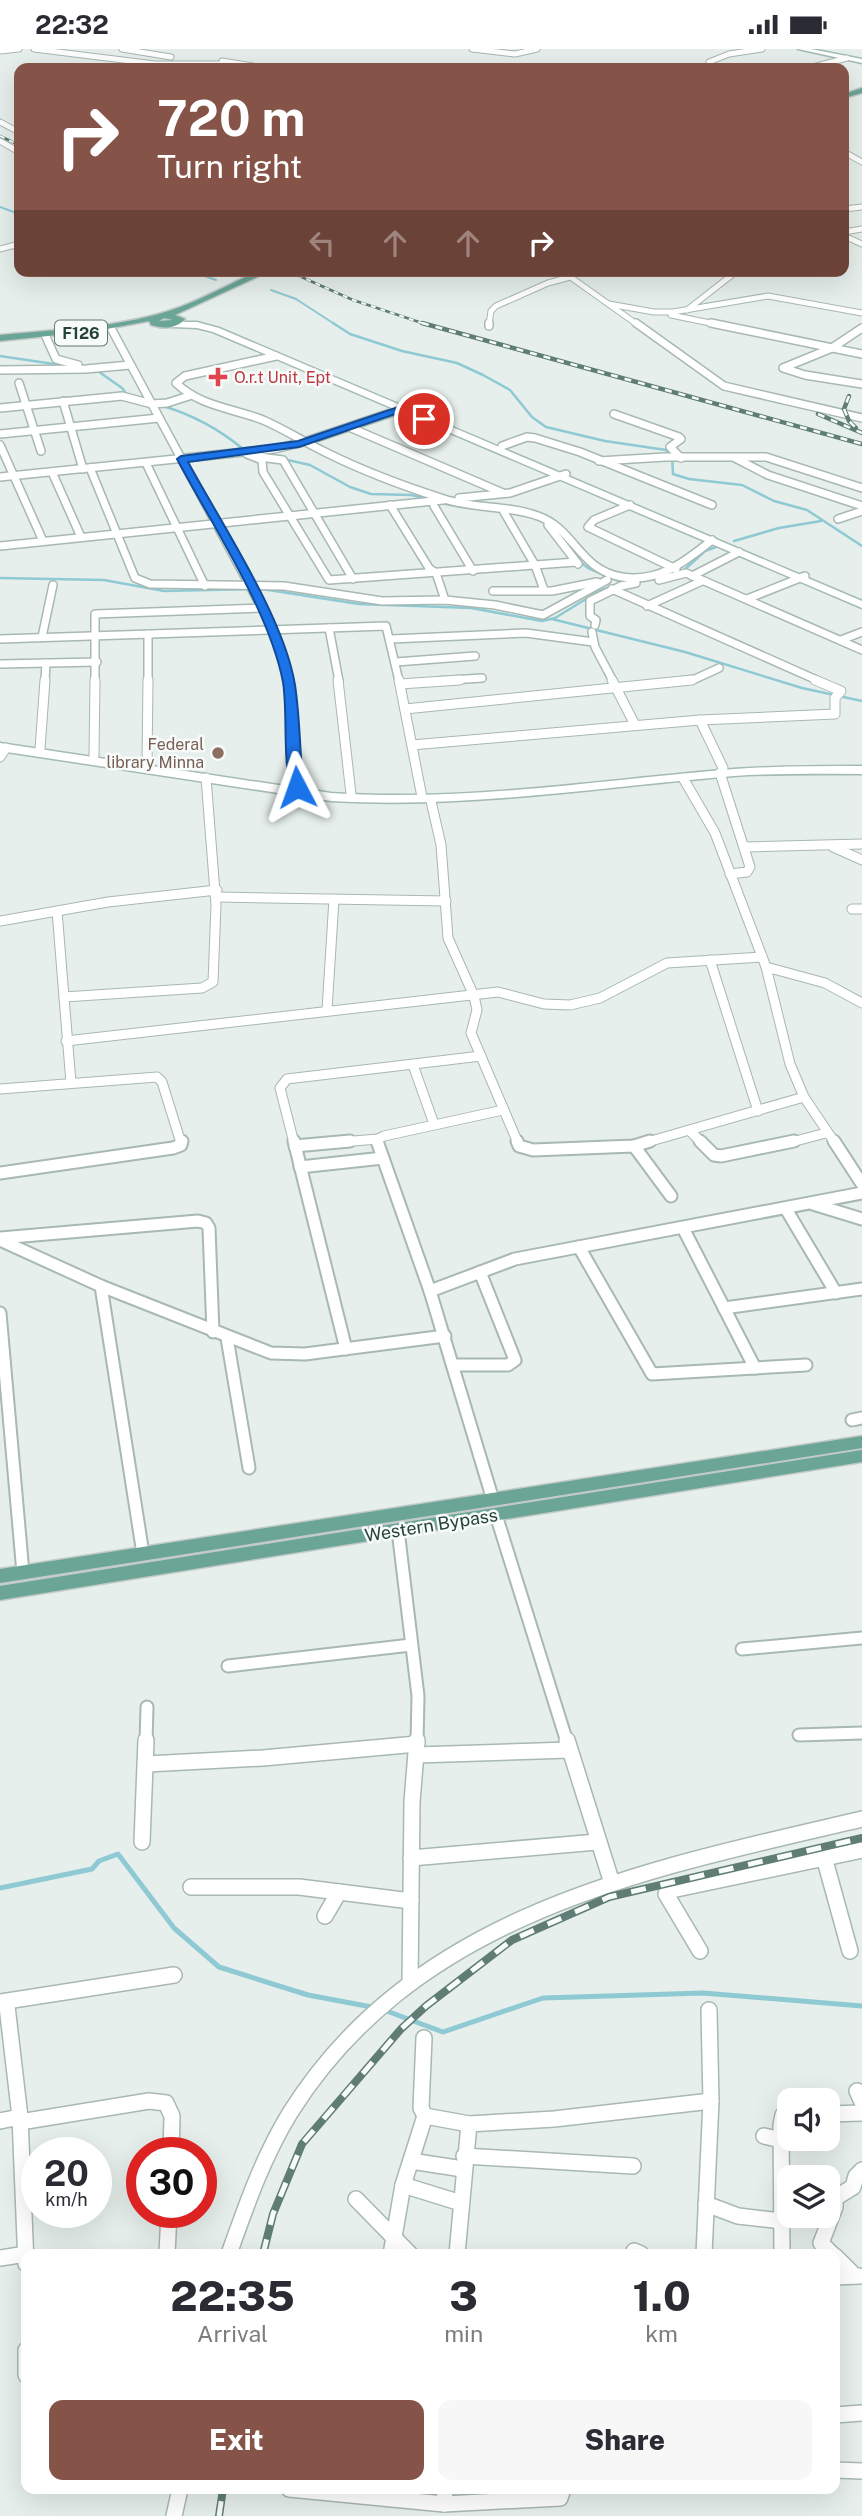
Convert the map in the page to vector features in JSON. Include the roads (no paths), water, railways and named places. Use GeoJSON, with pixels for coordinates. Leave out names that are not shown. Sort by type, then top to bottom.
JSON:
{"type":"FeatureCollection","features":[{"type":"Feature","properties":{"kind":"main road"},"geometry":{"type":"LineString","coordinates":[[801,49],[862,61]]}},
{"type":"Feature","properties":{"kind":"main road","name":"F126"},"geometry":{"type":"LineString","coordinates":[[0,339],[112,330],[160,319],[253,277]]}},
{"type":"Feature","properties":{"kind":"main road","name":"F126"},"geometry":{"type":"LineString","coordinates":[[0,339],[160,319],[177,320],[266,277]]}},
{"type":"Feature","properties":{"kind":"main road"},"geometry":{"type":"LineString","coordinates":[[177,320],[204,326],[502,446],[630,505],[802,577]]}},
{"type":"Feature","properties":{"kind":"main road"},"geometry":{"type":"LineString","coordinates":[[177,320],[222,329],[862,603]]}},
{"type":"Feature","properties":{"kind":"main road"},"geometry":{"type":"LineString","coordinates":[[2,749],[40,749],[297,787],[426,799],[525,795],[683,778],[722,771],[862,770]]}},
{"type":"Feature","properties":{"kind":"main road"},"geometry":{"type":"LineString","coordinates":[[2,749],[331,797],[385,802],[722,771],[862,764]]}},
{"type":"Feature","properties":{"kind":"main road","name":"Western Bypass"},"geometry":{"type":"LineString","coordinates":[[664,1481],[862,1442]]}},
{"type":"Feature","properties":{"kind":"main road","name":"Western Bypass"},"geometry":{"type":"LineString","coordinates":[[0,1576],[143,1554],[495,1508],[664,1481],[862,1456]]}},
{"type":"Feature","properties":{"kind":"main road","name":"Western Bypass"},"geometry":{"type":"LineString","coordinates":[[0,1593],[398,1530],[495,1508]]}},
{"type":"Feature","properties":{"kind":"street"},"geometry":{"type":"LineString","coordinates":[[0,51],[19,49]]}},
{"type":"Feature","properties":{"kind":"street"},"geometry":{"type":"LineString","coordinates":[[34,49],[147,63]]}},
{"type":"Feature","properties":{"kind":"street"},"geometry":{"type":"LineString","coordinates":[[122,49],[142,54],[239,63]]}},
{"type":"Feature","properties":{"kind":"street"},"geometry":{"type":"LineString","coordinates":[[472,49],[515,54],[537,49]]}},
{"type":"Feature","properties":{"kind":"street"},"geometry":{"type":"LineString","coordinates":[[709,62],[729,54],[762,49]]}},
{"type":"Feature","properties":{"kind":"street"},"geometry":{"type":"LineString","coordinates":[[828,63],[847,58]]}},
{"type":"Feature","properties":{"kind":"street"},"geometry":{"type":"LineString","coordinates":[[489,326],[491,311],[496,306],[548,283],[570,277],[723,386],[862,418]]}},
{"type":"Feature","properties":{"kind":"street"},"geometry":{"type":"LineString","coordinates":[[687,310],[729,277]]}},
{"type":"Feature","properties":{"kind":"street"},"geometry":{"type":"LineString","coordinates":[[654,312],[687,310],[768,296],[862,313]]}},
{"type":"Feature","properties":{"kind":"street"},"geometry":{"type":"LineString","coordinates":[[604,303],[862,354]]}},
{"type":"Feature","properties":{"kind":"street"},"geometry":{"type":"LineString","coordinates":[[862,328],[832,348],[783,368],[805,375],[862,384]]}},
{"type":"Feature","properties":{"kind":"street"},"geometry":{"type":"LineString","coordinates":[[112,330],[273,629],[289,683],[297,787]]}},
{"type":"Feature","properties":{"kind":"street"},"geometry":{"type":"LineString","coordinates":[[46,337],[56,359],[82,365]]}},
{"type":"Feature","properties":{"kind":"street"},"geometry":{"type":"LineString","coordinates":[[276,356],[178,380],[178,386],[192,395],[266,422],[304,442],[444,500],[519,511],[545,518],[563,529],[585,561],[618,577],[649,576],[676,569],[712,540]]}},
{"type":"Feature","properties":{"kind":"street"},"geometry":{"type":"LineString","coordinates":[[0,370],[90,369],[130,365]]}},
{"type":"Feature","properties":{"kind":"street"},"geometry":{"type":"LineString","coordinates":[[19,383],[41,451]]}},
{"type":"Feature","properties":{"kind":"street"},"geometry":{"type":"LineString","coordinates":[[0,408],[122,396],[152,404],[170,403],[192,395]]}},
{"type":"Feature","properties":{"kind":"street"},"geometry":{"type":"LineString","coordinates":[[63,401],[87,468],[135,578],[168,586],[284,586],[382,600],[445,600],[495,605],[537,615],[548,614],[607,580]]}},
{"type":"Feature","properties":{"kind":"street"},"geometry":{"type":"LineString","coordinates":[[0,477],[242,452],[304,442],[404,408]]}},
{"type":"Feature","properties":{"kind":"street"},"geometry":{"type":"LineString","coordinates":[[614,414],[679,437],[681,439],[670,447],[679,458]]}},
{"type":"Feature","properties":{"kind":"street"},"geometry":{"type":"LineString","coordinates":[[0,434],[159,418]]}},
{"type":"Feature","properties":{"kind":"street"},"geometry":{"type":"LineString","coordinates":[[349,427],[506,494]]}},
{"type":"Feature","properties":{"kind":"street"},"geometry":{"type":"LineString","coordinates":[[502,446],[535,437],[712,505]]}},
{"type":"Feature","properties":{"kind":"street"},"geometry":{"type":"LineString","coordinates":[[0,445],[11,476],[43,541]]}},
{"type":"Feature","properties":{"kind":"street"},"geometry":{"type":"LineString","coordinates":[[242,452],[283,460],[353,579]]}},
{"type":"Feature","properties":{"kind":"street"},"geometry":{"type":"LineString","coordinates":[[259,457],[263,463],[263,472],[327,579],[473,571],[491,580],[552,591],[607,580]]}},
{"type":"Feature","properties":{"kind":"street"},"geometry":{"type":"LineString","coordinates":[[599,461],[666,457],[779,459],[862,488]]}},
{"type":"Feature","properties":{"kind":"street"},"geometry":{"type":"LineString","coordinates":[[735,458],[768,475],[862,509]]}},
{"type":"Feature","properties":{"kind":"street"},"geometry":{"type":"LineString","coordinates":[[146,463],[205,586]]}},
{"type":"Feature","properties":{"kind":"street"},"geometry":{"type":"LineString","coordinates":[[52,472],[81,537]]}},
{"type":"Feature","properties":{"kind":"street"},"geometry":{"type":"LineString","coordinates":[[0,545],[506,494],[563,475]]}},
{"type":"Feature","properties":{"kind":"street"},"geometry":{"type":"LineString","coordinates":[[430,503],[532,517],[553,528],[576,562],[607,580]]}},
{"type":"Feature","properties":{"kind":"street"},"geometry":{"type":"LineString","coordinates":[[430,503],[473,571]]}},
{"type":"Feature","properties":{"kind":"street"},"geometry":{"type":"LineString","coordinates":[[390,505],[429,568],[436,573],[445,600]]}},
{"type":"Feature","properties":{"kind":"street"},"geometry":{"type":"LineString","coordinates":[[630,505],[594,520],[588,527],[676,569]]}},
{"type":"Feature","properties":{"kind":"street"},"geometry":{"type":"LineString","coordinates":[[838,519],[862,509]]}},
{"type":"Feature","properties":{"kind":"street"},"geometry":{"type":"LineString","coordinates":[[504,512],[535,565],[544,590]]}},
{"type":"Feature","properties":{"kind":"street"},"geometry":{"type":"LineString","coordinates":[[692,576],[739,552]]}},
{"type":"Feature","properties":{"kind":"street"},"geometry":{"type":"LineString","coordinates":[[491,580],[535,565],[576,562]]}},
{"type":"Feature","properties":{"kind":"street"},"geometry":{"type":"LineString","coordinates":[[635,725],[593,642],[596,620],[590,616],[590,601],[612,589],[686,573],[862,650]]}},
{"type":"Feature","properties":{"kind":"street"},"geometry":{"type":"LineString","coordinates":[[747,599],[802,577]]}},
{"type":"Feature","properties":{"kind":"street"},"geometry":{"type":"LineString","coordinates":[[491,580],[495,605]]}},
{"type":"Feature","properties":{"kind":"street"},"geometry":{"type":"LineString","coordinates":[[647,606],[702,581]]}},
{"type":"Feature","properties":{"kind":"street"},"geometry":{"type":"LineString","coordinates":[[42,637],[52,585]]}},
{"type":"Feature","properties":{"kind":"street"},"geometry":{"type":"LineString","coordinates":[[412,745],[700,720],[835,714],[838,695],[612,589]]}},
{"type":"Feature","properties":{"kind":"street"},"geometry":{"type":"LineString","coordinates":[[94,756],[97,662],[93,616],[100,612],[261,608]]}},
{"type":"Feature","properties":{"kind":"street"},"geometry":{"type":"LineString","coordinates":[[329,628],[343,706],[351,793]]}},
{"type":"Feature","properties":{"kind":"street"},"geometry":{"type":"LineString","coordinates":[[0,639],[273,629],[388,628],[412,745],[441,845],[448,938],[474,996],[477,1010],[471,1033],[519,1146],[525,1149],[634,1146],[804,1097]]}},
{"type":"Feature","properties":{"kind":"street"},"geometry":{"type":"LineString","coordinates":[[391,639],[526,632],[593,642]]}},
{"type":"Feature","properties":{"kind":"street"},"geometry":{"type":"LineString","coordinates":[[841,640],[862,632]]}},
{"type":"Feature","properties":{"kind":"street"},"geometry":{"type":"LineString","coordinates":[[147,764],[148,634]]}},
{"type":"Feature","properties":{"kind":"street"},"geometry":{"type":"LineString","coordinates":[[396,662],[475,656]]}},
{"type":"Feature","properties":{"kind":"street"},"geometry":{"type":"LineString","coordinates":[[0,664],[97,662]]}},
{"type":"Feature","properties":{"kind":"street"},"geometry":{"type":"LineString","coordinates":[[40,749],[46,663]]}},
{"type":"Feature","properties":{"kind":"street"},"geometry":{"type":"LineString","coordinates":[[405,709],[687,681],[719,668]]}},
{"type":"Feature","properties":{"kind":"street"},"geometry":{"type":"LineString","coordinates":[[400,684],[482,678]]}},
{"type":"Feature","properties":{"kind":"street"},"geometry":{"type":"LineString","coordinates":[[700,720],[722,771],[745,847],[749,870],[730,874]]}},
{"type":"Feature","properties":{"kind":"street"},"geometry":{"type":"LineString","coordinates":[[64,997],[209,986],[213,982],[217,943],[217,893],[206,778]]}},
{"type":"Feature","properties":{"kind":"street"},"geometry":{"type":"LineString","coordinates":[[683,778],[712,826],[764,962],[790,1063],[804,1097],[862,1184]]}},
{"type":"Feature","properties":{"kind":"street"},"geometry":{"type":"LineString","coordinates":[[745,847],[862,844]]}},
{"type":"Feature","properties":{"kind":"street"},"geometry":{"type":"LineString","coordinates":[[827,845],[862,860]]}},
{"type":"Feature","properties":{"kind":"street"},"geometry":{"type":"LineString","coordinates":[[0,921],[116,901],[217,893],[446,901]]}},
{"type":"Feature","properties":{"kind":"street"},"geometry":{"type":"LineString","coordinates":[[327,1010],[334,899]]}},
{"type":"Feature","properties":{"kind":"street"},"geometry":{"type":"LineString","coordinates":[[57,911],[71,1083]]}},
{"type":"Feature","properties":{"kind":"street"},"geometry":{"type":"LineString","coordinates":[[710,960],[758,1111]]}},
{"type":"Feature","properties":{"kind":"street"},"geometry":{"type":"LineString","coordinates":[[66,1041],[327,1010],[506,993],[552,1006],[587,1003],[600,999],[656,967],[710,960],[764,962],[825,983],[862,1003]]}},
{"type":"Feature","properties":{"kind":"street"},"geometry":{"type":"LineString","coordinates":[[345,1349],[280,1088],[281,1082],[286,1079],[481,1056]]}},
{"type":"Feature","properties":{"kind":"street"},"geometry":{"type":"LineString","coordinates":[[413,1065],[434,1124]]}},
{"type":"Feature","properties":{"kind":"street"},"geometry":{"type":"LineString","coordinates":[[0,1089],[158,1077],[182,1139],[181,1145],[0,1173]]}},
{"type":"Feature","properties":{"kind":"street"},"geometry":{"type":"LineString","coordinates":[[295,1146],[378,1139],[503,1109]]}},
{"type":"Feature","properties":{"kind":"street"},"geometry":{"type":"LineString","coordinates":[[690,1131],[717,1156],[774,1147],[826,1133]]}},
{"type":"Feature","properties":{"kind":"street"},"geometry":{"type":"LineString","coordinates":[[378,1139],[377,1143],[445,1336],[495,1508],[611,1881]]}},
{"type":"Feature","properties":{"kind":"street"},"geometry":{"type":"LineString","coordinates":[[634,1146],[671,1196]]}},
{"type":"Feature","properties":{"kind":"street"},"geometry":{"type":"LineString","coordinates":[[300,1167],[383,1157]]}},
{"type":"Feature","properties":{"kind":"street"},"geometry":{"type":"LineString","coordinates":[[430,1291],[515,1259],[862,1193]]}},
{"type":"Feature","properties":{"kind":"street"},"geometry":{"type":"LineString","coordinates":[[811,1203],[862,1219]]}},
{"type":"Feature","properties":{"kind":"street"},"geometry":{"type":"LineString","coordinates":[[786,1209],[836,1293]]}},
{"type":"Feature","properties":{"kind":"street"},"geometry":{"type":"LineString","coordinates":[[0,1239],[198,1221],[206,1223],[209,1228],[214,1332]]}},
{"type":"Feature","properties":{"kind":"street"},"geometry":{"type":"LineString","coordinates":[[683,1228],[755,1368]]}},
{"type":"Feature","properties":{"kind":"street"},"geometry":{"type":"LineString","coordinates":[[0,1239],[101,1286],[227,1338],[271,1353],[289,1355],[445,1336]]}},
{"type":"Feature","properties":{"kind":"street"},"geometry":{"type":"LineString","coordinates":[[579,1247],[652,1374],[806,1366]]}},
{"type":"Feature","properties":{"kind":"street"},"geometry":{"type":"LineString","coordinates":[[453,1365],[508,1365],[515,1360],[480,1272]]}},
{"type":"Feature","properties":{"kind":"street"},"geometry":{"type":"LineString","coordinates":[[101,1286],[143,1554]]}},
{"type":"Feature","properties":{"kind":"street"},"geometry":{"type":"LineString","coordinates":[[724,1308],[862,1289]]}},
{"type":"Feature","properties":{"kind":"street"},"geometry":{"type":"LineString","coordinates":[[0,1313],[23,1573]]}},
{"type":"Feature","properties":{"kind":"street"},"geometry":{"type":"LineString","coordinates":[[227,1338],[249,1468]]}},
{"type":"Feature","properties":{"kind":"street"},"geometry":{"type":"LineString","coordinates":[[398,1530],[418,1696],[412,1802],[410,1983]]}},
{"type":"Feature","properties":{"kind":"street"},"geometry":{"type":"LineString","coordinates":[[742,1649],[862,1637]]}},
{"type":"Feature","properties":{"kind":"street"},"geometry":{"type":"LineString","coordinates":[[228,1665],[411,1645]]}},
{"type":"Feature","properties":{"kind":"street"},"geometry":{"type":"LineString","coordinates":[[142,1842],[147,1764],[144,1758],[147,1707]]}},
{"type":"Feature","properties":{"kind":"street"},"geometry":{"type":"LineString","coordinates":[[799,1735],[862,1733]]}},
{"type":"Feature","properties":{"kind":"street"},"geometry":{"type":"LineString","coordinates":[[147,1764],[417,1749],[569,1750]]}},
{"type":"Feature","properties":{"kind":"street"},"geometry":{"type":"LineString","coordinates":[[231,2249],[259,2172],[302,2096],[349,2039],[373,2015],[457,1948],[564,1898],[611,1881],[862,1819]]}},
{"type":"Feature","properties":{"kind":"street"},"geometry":{"type":"LineString","coordinates":[[411,1858],[597,1842]]}},
{"type":"Feature","properties":{"kind":"street"},"geometry":{"type":"LineString","coordinates":[[699,1951],[666,1894],[667,1891],[862,1850]]}},
{"type":"Feature","properties":{"kind":"street"},"geometry":{"type":"LineString","coordinates":[[824,1857],[850,1951]]}},
{"type":"Feature","properties":{"kind":"street"},"geometry":{"type":"LineString","coordinates":[[191,1887],[276,1885],[411,1901]]}},
{"type":"Feature","properties":{"kind":"street"},"geometry":{"type":"LineString","coordinates":[[325,1916],[339,1892]]}},
{"type":"Feature","properties":{"kind":"street"},"geometry":{"type":"LineString","coordinates":[[1,2002],[174,1975]]}},
{"type":"Feature","properties":{"kind":"street"},"geometry":{"type":"LineString","coordinates":[[1,2002],[7,2007],[20,2119],[26,2249]]}},
{"type":"Feature","properties":{"kind":"street"},"geometry":{"type":"LineString","coordinates":[[704,2249],[711,2101],[709,2010]]}},
{"type":"Feature","properties":{"kind":"street"},"geometry":{"type":"LineString","coordinates":[[393,2247],[403,2185],[425,2116],[421,2108],[424,2038]]}},
{"type":"Feature","properties":{"kind":"street"},"geometry":{"type":"LineString","coordinates":[[0,2121],[149,2101],[166,2103],[172,2116],[171,2137]]}},
{"type":"Feature","properties":{"kind":"street"},"geometry":{"type":"LineString","coordinates":[[425,2116],[469,2124],[554,2119],[711,2101]]}},
{"type":"Feature","properties":{"kind":"street"},"geometry":{"type":"LineString","coordinates":[[840,2114],[862,2113]]}},
{"type":"Feature","properties":{"kind":"street"},"geometry":{"type":"LineString","coordinates":[[457,2249],[469,2124]]}},
{"type":"Feature","properties":{"kind":"street"},"geometry":{"type":"LineString","coordinates":[[764,2136],[777,2139]]}},
{"type":"Feature","properties":{"kind":"street"},"geometry":{"type":"LineString","coordinates":[[411,2161],[633,2166]]}},
{"type":"Feature","properties":{"kind":"street"},"geometry":{"type":"LineString","coordinates":[[828,2249],[821,2243],[835,2207],[835,2198],[853,2187],[856,2176],[862,2170]]}},
{"type":"Feature","properties":{"kind":"street"},"geometry":{"type":"LineString","coordinates":[[403,2185],[461,2203]]}},
{"type":"Feature","properties":{"kind":"street"},"geometry":{"type":"LineString","coordinates":[[356,2199],[393,2247]]}},
{"type":"Feature","properties":{"kind":"street"},"geometry":{"type":"LineString","coordinates":[[706,2204],[738,2216],[777,2220]]}},
{"type":"Feature","properties":{"kind":"street"},"geometry":{"type":"LineString","coordinates":[[167,2249],[168,2228]]}},
{"type":"Feature","properties":{"kind":"street"},"geometry":{"type":"LineString","coordinates":[[782,2228],[782,2249]]}},
{"type":"Feature","properties":{"kind":"street"},"geometry":{"type":"LineString","coordinates":[[0,2258],[21,2255]]}},
{"type":"Feature","properties":{"kind":"street"},"geometry":{"type":"LineString","coordinates":[[840,2260],[859,2276]]}},
{"type":"Feature","properties":{"kind":"street"},"geometry":{"type":"LineString","coordinates":[[840,2277],[859,2276]]}},
{"type":"Feature","properties":{"kind":"street"},"geometry":{"type":"LineString","coordinates":[[840,2415],[862,2413]]}},
{"type":"Feature","properties":{"kind":"street"},"geometry":{"type":"LineString","coordinates":[[840,2470],[862,2472]]}},
{"type":"Feature","properties":{"kind":"street"},"geometry":{"type":"LineString","coordinates":[[174,2516],[179,2494]]}},
{"type":"Feature","properties":{"kind":"street"},"geometry":{"type":"LineString","coordinates":[[400,2494],[559,2498],[563,2494]]}},
{"type":"Feature","properties":{"kind":"waterway"},"geometry":{"type":"LineString","coordinates":[[0,207],[14,212]]}},
{"type":"Feature","properties":{"kind":"waterway"},"geometry":{"type":"LineString","coordinates":[[208,277],[216,280]]}},
{"type":"Feature","properties":{"kind":"waterway"},"geometry":{"type":"LineString","coordinates":[[271,290],[296,299],[336,325]]}},
{"type":"Feature","properties":{"kind":"waterway"},"geometry":{"type":"LineString","coordinates":[[333,323],[350,334],[402,351],[457,363],[483,375],[510,390],[532,417],[546,427],[605,441],[666,450],[672,456],[673,474],[689,479],[742,485],[774,501],[807,510],[862,546]]}},
{"type":"Feature","properties":{"kind":"waterway"},"geometry":{"type":"LineString","coordinates":[[0,356],[67,366]]}},
{"type":"Feature","properties":{"kind":"waterway"},"geometry":{"type":"LineString","coordinates":[[95,369],[122,388],[125,392],[122,395]]}},
{"type":"Feature","properties":{"kind":"waterway"},"geometry":{"type":"LineString","coordinates":[[163,406],[205,423],[243,449]]}},
{"type":"Feature","properties":{"kind":"waterway"},"geometry":{"type":"LineString","coordinates":[[283,459],[310,465],[350,487],[371,494],[411,495],[428,499]]}},
{"type":"Feature","properties":{"kind":"waterway"},"geometry":{"type":"LineString","coordinates":[[435,502],[462,507]]}},
{"type":"Feature","properties":{"kind":"waterway"},"geometry":{"type":"LineString","coordinates":[[734,541],[779,528],[821,521]]}},
{"type":"Feature","properties":{"kind":"waterway"},"geometry":{"type":"LineString","coordinates":[[683,571],[705,551],[716,547]]}},
{"type":"Feature","properties":{"kind":"waterway"},"geometry":{"type":"LineString","coordinates":[[578,560],[588,568],[621,582]]}},
{"type":"Feature","properties":{"kind":"waterway"},"geometry":{"type":"LineString","coordinates":[[0,578],[104,580],[164,591],[262,589],[359,604],[471,608],[542,621],[555,618],[599,591],[621,583]]}},
{"type":"Feature","properties":{"kind":"waterway"},"geometry":{"type":"LineString","coordinates":[[552,619],[685,652],[802,688],[862,701]]}},
{"type":"Feature","properties":{"kind":"waterway"},"geometry":{"type":"LineString","coordinates":[[0,1888],[92,1869],[99,1861],[118,1854],[174,1928],[219,1967],[308,1995],[377,2008]]}},
{"type":"Feature","properties":{"kind":"waterway"},"geometry":{"type":"LineString","coordinates":[[384,2010],[443,2032],[543,1998],[703,1993],[862,2006]]}},
{"type":"Feature","properties":{"kind":"railway"},"geometry":{"type":"LineString","coordinates":[[0,136],[14,143]]}},
{"type":"Feature","properties":{"kind":"railway"},"geometry":{"type":"LineString","coordinates":[[301,277],[353,300],[422,323]]}},
{"type":"Feature","properties":{"kind":"railway"},"geometry":{"type":"LineString","coordinates":[[422,323],[862,444]]}},
{"type":"Feature","properties":{"kind":"railway"},"geometry":{"type":"LineString","coordinates":[[422,323],[428,325]]}},
{"type":"Feature","properties":{"kind":"railway"},"geometry":{"type":"LineString","coordinates":[[849,396],[844,409],[849,421],[856,428]]}},
{"type":"Feature","properties":{"kind":"railway"},"geometry":{"type":"LineString","coordinates":[[818,414],[862,433]]}},
{"type":"Feature","properties":{"kind":"railway"},"geometry":{"type":"LineString","coordinates":[[264,2249],[273,2214],[302,2144],[401,2029],[426,2006],[512,1940],[609,1897],[862,1838]]}},
{"type":"Feature","properties":{"kind":"railway"},"geometry":{"type":"LineString","coordinates":[[219,2516],[222,2494]]}},
{"type":"Feature","properties":{"kind":"place","name":"O.r.t Unit, Ept"},"geometry":{"type":"Point","coordinates":[218,377]}},
{"type":"Feature","properties":{"kind":"place","name":"Federal library Minna"},"geometry":{"type":"Point","coordinates":[218,753]}}]}
